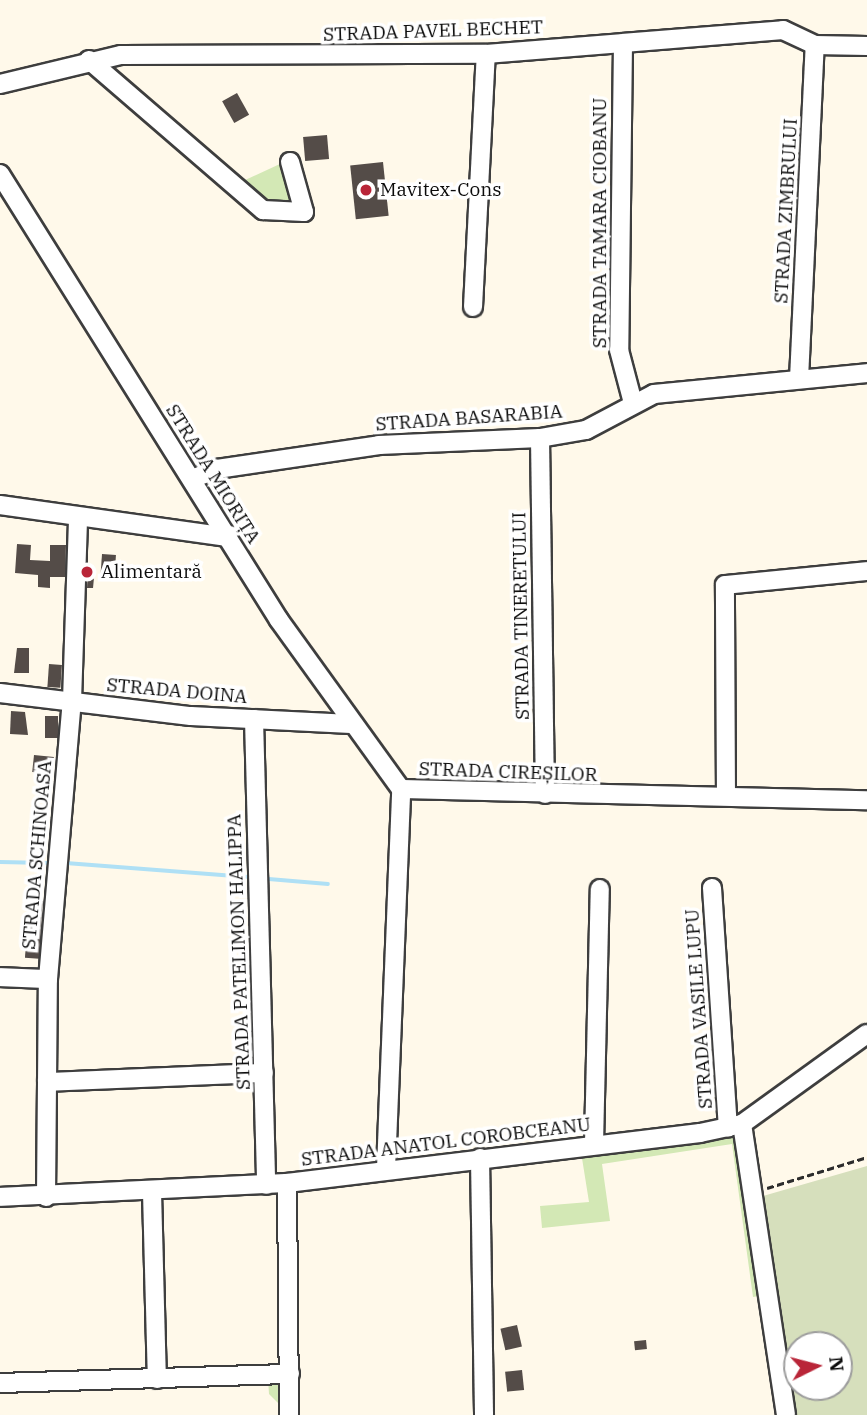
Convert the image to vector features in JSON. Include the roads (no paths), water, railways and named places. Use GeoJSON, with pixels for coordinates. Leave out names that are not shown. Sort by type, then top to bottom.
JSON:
{"type":"FeatureCollection","features":[{"type":"Feature","properties":{"kind":"street","name":"STRADA PAVEL BECHET"},"geometry":{"type":"LineString","coordinates":[[0,83],[89,60],[486,54],[783,30],[815,45],[867,46]]}},
{"type":"Feature","properties":{"kind":"street","name":"STRADA TAMARA CIOBANU"},"geometry":{"type":"LineString","coordinates":[[623,43],[619,350],[633,403]]}},
{"type":"Feature","properties":{"kind":"street","name":"STRADA ZIMBRULUI"},"geometry":{"type":"LineString","coordinates":[[799,379],[815,45]]}},
{"type":"Feature","properties":{"kind":"street"},"geometry":{"type":"LineString","coordinates":[[473,307],[486,54]]}},
{"type":"Feature","properties":{"kind":"street"},"geometry":{"type":"LineString","coordinates":[[89,60],[263,210],[304,212],[290,162]]}},
{"type":"Feature","properties":{"kind":"street","name":"STRADA MIORIȚA"},"geometry":{"type":"LineString","coordinates":[[0,174],[228,537],[351,724],[401,789]]}},
{"type":"Feature","properties":{"kind":"street","name":"STRADA BASARABIA"},"geometry":{"type":"LineString","coordinates":[[192,479],[217,469],[379,444],[540,438],[586,430],[633,403],[675,390],[867,373]]}},
{"type":"Feature","properties":{"kind":"street","name":"STRADA TINERETULUI"},"geometry":{"type":"LineString","coordinates":[[540,438],[545,794]]}},
{"type":"Feature","properties":{"kind":"street"},"geometry":{"type":"LineString","coordinates":[[0,505],[228,537]]}},
{"type":"Feature","properties":{"kind":"street","name":"STRADA SCHINOASA"},"geometry":{"type":"LineString","coordinates":[[46,1197],[48,979],[72,701],[78,517]]}},
{"type":"Feature","properties":{"kind":"street"},"geometry":{"type":"LineString","coordinates":[[726,796],[725,585],[867,571]]}},
{"type":"Feature","properties":{"kind":"street","name":"STRADA DOINA"},"geometry":{"type":"LineString","coordinates":[[0,693],[254,719],[351,724]]}},
{"type":"Feature","properties":{"kind":"street","name":"STRADA PATELIMON HALIPPA"},"geometry":{"type":"LineString","coordinates":[[254,719],[266,1185]]}},
{"type":"Feature","properties":{"kind":"street","name":"STRADA CIREȘILOR"},"geometry":{"type":"LineString","coordinates":[[386,1169],[401,789],[867,800]]}},
{"type":"Feature","properties":{"kind":"street","name":"STRADA VASILE LUPU"},"geometry":{"type":"LineString","coordinates":[[712,888],[735,1125],[754,1191],[786,1415]]}},
{"type":"Feature","properties":{"kind":"street"},"geometry":{"type":"LineString","coordinates":[[594,1144],[600,889]]}},
{"type":"Feature","properties":{"kind":"street"},"geometry":{"type":"LineString","coordinates":[[0,977],[48,979]]}},
{"type":"Feature","properties":{"kind":"street","name":"STRADA ANATOL COROBCEANU"},"geometry":{"type":"LineString","coordinates":[[0,1197],[266,1185],[735,1125],[867,1034]]}},
{"type":"Feature","properties":{"kind":"street"},"geometry":{"type":"LineString","coordinates":[[47,1082],[264,1073]]}},
{"type":"Feature","properties":{"kind":"street"},"geometry":{"type":"LineString","coordinates":[[480,1158],[484,1415]]}},
{"type":"Feature","properties":{"kind":"street"},"geometry":{"type":"LineString","coordinates":[[286,1183],[289,1415]]}},
{"type":"Feature","properties":{"kind":"street"},"geometry":{"type":"LineString","coordinates":[[152,1192],[157,1379]]}},
{"type":"Feature","properties":{"kind":"street"},"geometry":{"type":"LineString","coordinates":[[0,1383],[290,1374]]}},
{"type":"Feature","properties":{"kind":"waterway"},"geometry":{"type":"LineString","coordinates":[[0,862],[47,863]]}},
{"type":"Feature","properties":{"kind":"waterway"},"geometry":{"type":"LineString","coordinates":[[66,863],[247,877]]}},
{"type":"Feature","properties":{"kind":"waterway"},"geometry":{"type":"LineString","coordinates":[[269,879],[328,884]]}},
{"type":"Feature","properties":{"kind":"place","name":"Mavitex-Cons"},"geometry":{"type":"Point","coordinates":[366,190]}},
{"type":"Feature","properties":{"kind":"place","name":"Alimentară"},"geometry":{"type":"Point","coordinates":[87,572]}}]}
